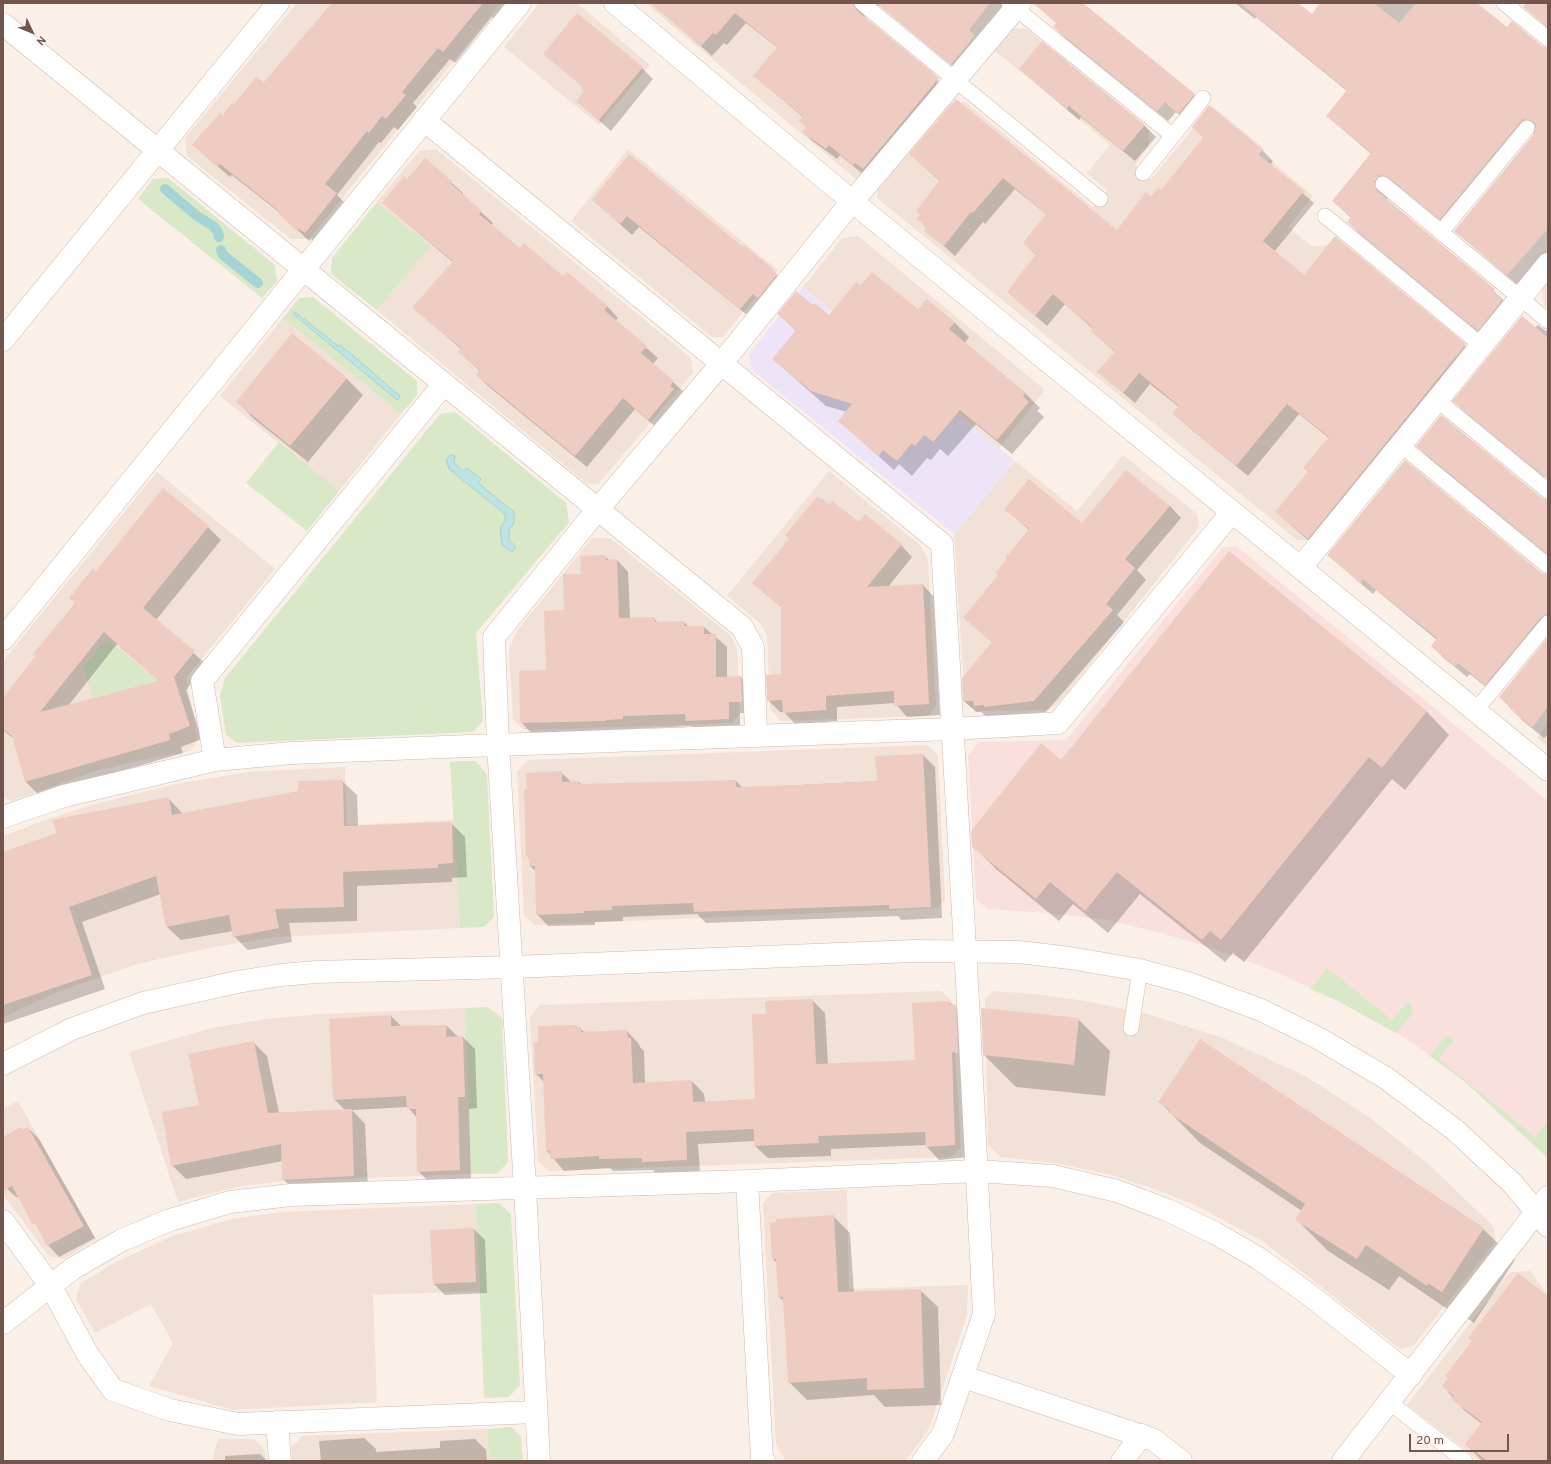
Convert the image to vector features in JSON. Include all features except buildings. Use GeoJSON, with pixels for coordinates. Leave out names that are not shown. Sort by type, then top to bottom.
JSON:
{"type":"FeatureCollection","features":[{"type":"Feature","properties":{"kind":"street"},"geometry":{"type":"LineString","coordinates":[[3,340],[278,3]]}},
{"type":"Feature","properties":{"kind":"street"},"geometry":{"type":"LineString","coordinates":[[3,639],[303,268],[520,3]]}},
{"type":"Feature","properties":{"kind":"street"},"geometry":{"type":"LineString","coordinates":[[615,3],[853,202],[1076,382],[1232,512],[1548,770]]}},
{"type":"Feature","properties":{"kind":"street"},"geometry":{"type":"LineString","coordinates":[[539,1461],[525,1188],[498,744],[494,636],[598,509],[721,364],[853,202],[956,80],[1015,5]]}},
{"type":"Feature","properties":{"kind":"street"},"geometry":{"type":"LineString","coordinates":[[5,30],[303,268],[742,627],[753,647],[756,735]]}},
{"type":"Feature","properties":{"kind":"street"},"geometry":{"type":"LineString","coordinates":[[424,120],[942,544],[984,1314],[964,1377],[943,1434],[923,1461]]}},
{"type":"Feature","properties":{"kind":"street"},"geometry":{"type":"LineString","coordinates":[[1301,567],[1548,264]]}},
{"type":"Feature","properties":{"kind":"street"},"geometry":{"type":"LineString","coordinates":[[215,760],[202,682],[444,384]]}},
{"type":"Feature","properties":{"kind":"street"},"geometry":{"type":"LineString","coordinates":[[3,817],[64,796],[215,760],[292,754],[498,744],[952,729],[1058,723],[1232,512]]}},
{"type":"Feature","properties":{"kind":"street"},"geometry":{"type":"LineString","coordinates":[[3,1064],[72,1029],[143,1003],[237,982],[281,975],[316,972],[512,967],[965,950],[1033,954],[1140,970],[1188,984],[1261,1010],[1344,1052],[1386,1078],[1455,1130],[1544,1212],[1389,1402],[1343,1461]]}},
{"type":"Feature","properties":{"kind":"street"},"geometry":{"type":"LineString","coordinates":[[3,1323],[72,1269],[122,1240],[170,1220],[230,1202],[291,1196],[747,1181],[977,1171],[1053,1176],[1117,1191],[1167,1210],[1209,1230],[1258,1258],[1306,1293],[1411,1375]]}},
{"type":"Feature","properties":{"kind":"street"},"geometry":{"type":"LineString","coordinates":[[747,1181],[762,1459],[764,1461]]}},
{"type":"Feature","properties":{"kind":"street"},"geometry":{"type":"LineString","coordinates":[[3,1221],[50,1286],[88,1355],[113,1390],[170,1410],[238,1424],[536,1412]]}},
{"type":"Feature","properties":{"kind":"street"},"geometry":{"type":"LineString","coordinates":[[964,1377],[1154,1440],[1181,1461]]}},
{"type":"Feature","properties":{"kind":"street"},"geometry":{"type":"LineString","coordinates":[[277,1422],[280,1461]]}},
{"type":"Feature","properties":{"kind":"street"},"geometry":{"type":"LineString","coordinates":[[1122,1461],[1142,1436]]}},
{"type":"Feature","properties":{"kind":"lane"},"geometry":{"type":"LineString","coordinates":[[862,3],[1100,199]]}},
{"type":"Feature","properties":{"kind":"lane"},"geometry":{"type":"LineString","coordinates":[[1504,3],[1548,39]]}},
{"type":"Feature","properties":{"kind":"lane"},"geometry":{"type":"LineString","coordinates":[[1015,5],[1172,135]]}},
{"type":"Feature","properties":{"kind":"lane"},"geometry":{"type":"LineString","coordinates":[[1143,172],[1203,98]]}},
{"type":"Feature","properties":{"kind":"lane"},"geometry":{"type":"LineString","coordinates":[[1441,232],[1527,128]]}},
{"type":"Feature","properties":{"kind":"lane"},"geometry":{"type":"LineString","coordinates":[[1383,184],[1548,321]]}},
{"type":"Feature","properties":{"kind":"lane"},"geometry":{"type":"LineString","coordinates":[[1325,216],[1482,345]]}},
{"type":"Feature","properties":{"kind":"lane"},"geometry":{"type":"LineString","coordinates":[[1437,400],[1548,491]]}},
{"type":"Feature","properties":{"kind":"lane"},"geometry":{"type":"LineString","coordinates":[[1401,445],[1548,566]]}},
{"type":"Feature","properties":{"kind":"lane"},"geometry":{"type":"LineString","coordinates":[[1475,711],[1548,623]]}},
{"type":"Feature","properties":{"kind":"lane"},"geometry":{"type":"LineString","coordinates":[[1131,1028],[1140,970]]}},
{"type":"Feature","properties":{"kind":"lane"},"geometry":{"type":"LineString","coordinates":[[1389,1402],[1465,1461]]}},
{"type":"Feature","properties":{"kind":"shaded area"},"geometry":{"type":"Polygon","coordinates":[[[297,3],[501,3],[309,239],[291,239],[187,156],[185,138],[297,3]]]}},
{"type":"Feature","properties":{"kind":"shaded area"},"geometry":{"type":"Polygon","coordinates":[[[539,3],[577,3],[650,65],[599,125],[504,47],[539,3]]]}},
{"type":"Feature","properties":{"kind":"shaded area"},"geometry":{"type":"Polygon","coordinates":[[[645,3],[848,3],[935,74],[937,89],[857,180],[645,3]]]}},
{"type":"Feature","properties":{"kind":"shaded area"},"geometry":{"type":"Polygon","coordinates":[[[1009,28],[1027,29],[1149,130],[1149,146],[1135,165],[1151,179],[1212,106],[1265,149],[1145,296],[1152,301],[1269,159],[1313,196],[1288,227],[1313,247],[1342,243],[1446,330],[1456,359],[1309,540],[1297,540],[877,198],[878,188],[948,103],[965,102],[1093,207],[1107,190],[1087,173],[1110,145],[993,49],[1009,28]]]}},
{"type":"Feature","properties":{"kind":"shaded area"},"geometry":{"type":"Polygon","coordinates":[[[436,149],[691,358],[693,373],[598,484],[587,484],[377,310],[429,246],[377,202],[419,151],[436,149]]]}},
{"type":"Feature","properties":{"kind":"shaded area"},"geometry":{"type":"Polygon","coordinates":[[[628,149],[778,270],[723,337],[712,337],[571,221],[628,149]]]}},
{"type":"Feature","properties":{"kind":"shaded area"},"geometry":{"type":"Polygon","coordinates":[[[858,236],[1045,390],[999,448],[803,287],[842,238],[858,236]]]}},
{"type":"Feature","properties":{"kind":"shaded area"},"geometry":{"type":"Polygon","coordinates":[[[1548,278],[1548,308],[1544,305],[1542,286],[1548,278]]]}},
{"type":"Feature","properties":{"kind":"shaded area"},"geometry":{"type":"Polygon","coordinates":[[[803,287],[1015,461],[954,534],[751,369],[749,353],[803,287]]]}},
{"type":"Feature","properties":{"kind":"shaded area"},"geometry":{"type":"Polygon","coordinates":[[[283,318],[401,414],[339,491],[220,396],[283,318]]]}},
{"type":"Feature","properties":{"kind":"shaded area"},"geometry":{"type":"Polygon","coordinates":[[[1123,455],[1197,514],[1199,527],[1059,703],[1046,710],[976,711],[965,702],[954,534],[1015,461],[1077,511],[1123,455]]]}},
{"type":"Feature","properties":{"kind":"shaded area"},"geometry":{"type":"Polygon","coordinates":[[[829,471],[921,546],[928,559],[936,706],[928,716],[781,721],[770,709],[767,636],[761,624],[727,596],[829,471]]]}},
{"type":"Feature","properties":{"kind":"shaded area"},"geometry":{"type":"Polygon","coordinates":[[[157,472],[275,569],[186,678],[198,740],[190,751],[137,761],[96,771],[11,801],[3,798],[3,661],[157,472]]]}},
{"type":"Feature","properties":{"kind":"shaded area"},"geometry":{"type":"Polygon","coordinates":[[[592,538],[610,538],[731,636],[737,649],[740,713],[733,723],[524,730],[513,719],[509,651],[516,632],[592,538]]]}},
{"type":"Feature","properties":{"kind":"shaded area"},"geometry":{"type":"Polygon","coordinates":[[[1236,546],[1548,801],[1548,1158],[1465,1082],[1418,1047],[1394,1031],[1336,1000],[1276,972],[1212,948],[1161,933],[1107,920],[1049,913],[987,909],[976,899],[968,755],[979,742],[1066,740],[1222,548],[1236,546]]]}},
{"type":"Feature","properties":{"kind":"shaded area"},"geometry":{"type":"Polygon","coordinates":[[[1548,724],[1548,747],[1537,738],[1548,724]]]}},
{"type":"Feature","properties":{"kind":"shaded area"},"geometry":{"type":"Polygon","coordinates":[[[927,745],[938,755],[945,900],[937,908],[535,925],[524,915],[517,771],[528,760],[927,745]]]}},
{"type":"Feature","properties":{"kind":"shaded area"},"geometry":{"type":"Polygon","coordinates":[[[345,767],[347,825],[454,820],[460,928],[276,937],[214,947],[137,964],[55,993],[3,1017],[3,836],[48,819],[95,804],[176,784],[248,772],[345,767]]]}},
{"type":"Feature","properties":{"kind":"shaded area"},"geometry":{"type":"Polygon","coordinates":[[[941,991],[952,1001],[961,1147],[951,1157],[549,1171],[538,1161],[530,1017],[540,1005],[941,991]]]}},
{"type":"Feature","properties":{"kind":"shaded area"},"geometry":{"type":"Polygon","coordinates":[[[993,991],[1034,994],[1086,1001],[1151,1015],[1223,1038],[1305,1076],[1369,1117],[1426,1162],[1493,1226],[1496,1241],[1413,1346],[1400,1349],[1264,1242],[1193,1204],[1146,1186],[1107,1174],[1054,1163],[1001,1157],[988,1145],[985,999],[993,991]]]}},
{"type":"Feature","properties":{"kind":"shaded area"},"geometry":{"type":"Polygon","coordinates":[[[465,1008],[471,1174],[282,1181],[237,1187],[178,1202],[129,1052],[212,1028],[266,1019],[322,1014],[465,1008]]]}},
{"type":"Feature","properties":{"kind":"shaded area"},"geometry":{"type":"Polygon","coordinates":[[[18,1101],[96,1239],[64,1259],[49,1256],[3,1195],[3,1109],[18,1101]]]}},
{"type":"Feature","properties":{"kind":"shaded area"},"geometry":{"type":"Polygon","coordinates":[[[847,1190],[849,1289],[968,1285],[967,1315],[930,1426],[905,1461],[786,1461],[776,1445],[763,1203],[772,1193],[847,1190]]]}},
{"type":"Feature","properties":{"kind":"shaded area"},"geometry":{"type":"Polygon","coordinates":[[[476,1204],[479,1291],[373,1295],[377,1402],[233,1410],[149,1386],[173,1343],[151,1304],[95,1333],[76,1299],[80,1284],[112,1264],[172,1236],[232,1219],[282,1212],[476,1204]]]}},
{"type":"Feature","properties":{"kind":"shaded area"},"geometry":{"type":"Polygon","coordinates":[[[1530,1271],[1548,1295],[1548,1461],[1480,1461],[1407,1405],[1510,1272],[1530,1271]]]}},
{"type":"Feature","properties":{"kind":"shaded area"},"geometry":{"type":"Polygon","coordinates":[[[487,1429],[489,1461],[292,1461],[291,1448],[302,1436],[487,1429]]]}},
{"type":"Feature","properties":{"kind":"shaded area"},"geometry":{"type":"Polygon","coordinates":[[[218,1439],[254,1439],[265,1450],[266,1461],[212,1461],[218,1439]]]}},
{"type":"Feature","properties":{"kind":"green space"},"geometry":{"type":"Polygon","coordinates":[[[168,178],[275,265],[277,281],[262,298],[138,199],[153,179],[168,178]]]}},
{"type":"Feature","properties":{"kind":"green space"},"geometry":{"type":"Polygon","coordinates":[[[377,202],[430,246],[377,310],[331,274],[332,258],[377,202]]]}},
{"type":"Feature","properties":{"kind":"green space"},"geometry":{"type":"Polygon","coordinates":[[[313,297],[417,381],[417,395],[401,414],[283,318],[299,298],[313,297]]]}},
{"type":"Feature","properties":{"kind":"green space"},"geometry":{"type":"Polygon","coordinates":[[[455,412],[566,503],[569,522],[476,633],[483,721],[473,732],[237,743],[226,735],[220,695],[225,678],[440,414],[455,412]]]}},
{"type":"Feature","properties":{"kind":"green space"},"geometry":{"type":"Polygon","coordinates":[[[279,442],[339,491],[307,531],[246,483],[279,442]]]}},
{"type":"Feature","properties":{"kind":"green space"},"geometry":{"type":"Polygon","coordinates":[[[107,639],[172,692],[115,692],[93,698],[83,666],[107,639]]]}},
{"type":"Feature","properties":{"kind":"green space"},"geometry":{"type":"Polygon","coordinates":[[[476,761],[487,775],[494,917],[484,927],[460,928],[450,762],[476,761]]]}},
{"type":"Feature","properties":{"kind":"green space"},"geometry":{"type":"Polygon","coordinates":[[[1327,968],[1392,1020],[1408,1001],[1411,1004],[1413,1013],[1396,1033],[1336,1000],[1310,989],[1327,968]]]}},
{"type":"Feature","properties":{"kind":"green space"},"geometry":{"type":"Polygon","coordinates":[[[488,1007],[502,1018],[508,1162],[497,1174],[471,1174],[465,1008],[488,1007]]]}},
{"type":"Feature","properties":{"kind":"green space"},"geometry":{"type":"Polygon","coordinates":[[[1451,1036],[1455,1039],[1439,1059],[1535,1137],[1548,1121],[1548,1158],[1465,1082],[1430,1056],[1445,1037],[1451,1036]]]}},
{"type":"Feature","properties":{"kind":"green space"},"geometry":{"type":"Polygon","coordinates":[[[499,1203],[511,1214],[520,1385],[509,1397],[484,1398],[476,1204],[499,1203]]]}},
{"type":"Feature","properties":{"kind":"green space"},"geometry":{"type":"Polygon","coordinates":[[[512,1427],[521,1437],[523,1461],[489,1461],[487,1429],[512,1427]]]}},
{"type":"Feature","properties":{"kind":"water"},"geometry":{"type":"Polygon","coordinates":[[[295,312],[362,363],[400,396],[399,398],[397,400],[293,314],[295,312]]]}},
{"type":"Feature","properties":{"kind":"water"},"geometry":{"type":"Polygon","coordinates":[[[451,455],[455,456],[454,463],[463,471],[467,468],[481,479],[478,483],[514,512],[514,523],[509,530],[509,540],[516,547],[512,552],[502,545],[500,528],[505,521],[505,514],[449,469],[446,459],[451,455]]]}},
{"type":"Feature","properties":{"kind":"waterway"},"geometry":{"type":"LineString","coordinates":[[165,189],[197,216],[213,226],[218,232],[219,237]]}},
{"type":"Feature","properties":{"kind":"waterway"},"geometry":{"type":"LineString","coordinates":[[221,250],[223,255],[258,283]]}}]}
